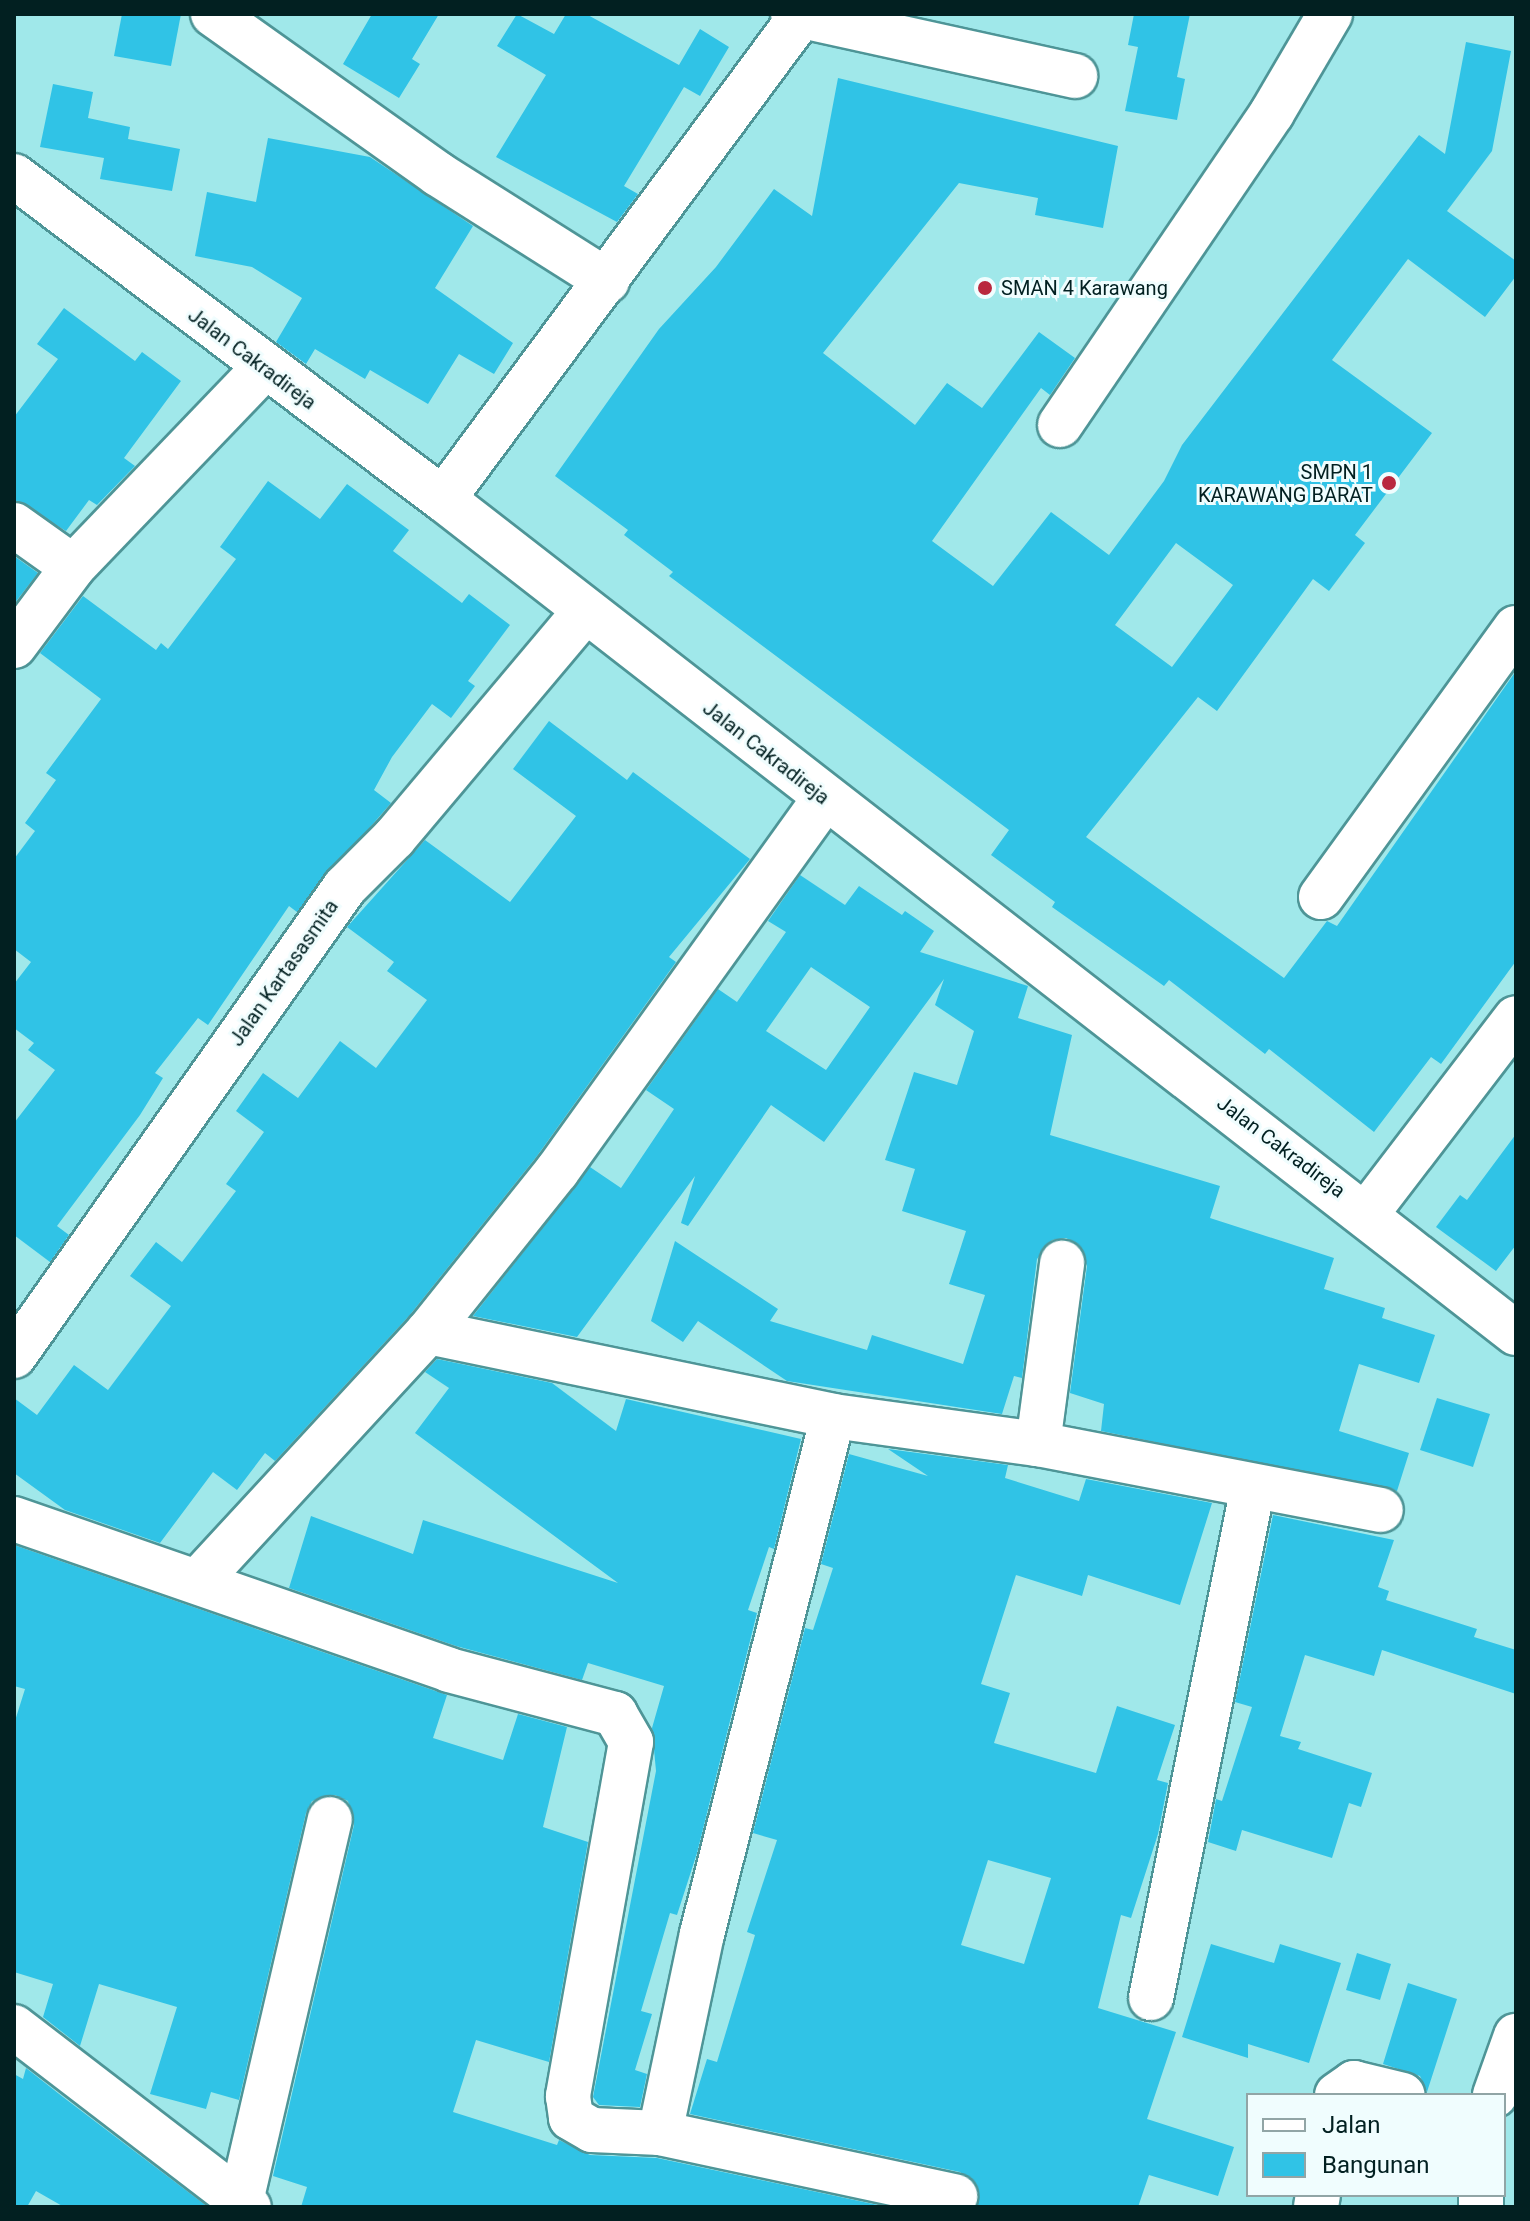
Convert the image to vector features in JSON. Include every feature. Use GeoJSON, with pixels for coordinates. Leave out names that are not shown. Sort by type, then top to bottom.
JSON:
{"type":"FeatureCollection","features":[{"type":"Feature","properties":{"kind":"street"},"geometry":{"type":"LineString","coordinates":[[213,14],[438,174],[607,281]]}},
{"type":"Feature","properties":{"kind":"street"},"geometry":{"type":"LineString","coordinates":[[1060,425],[1272,113],[1330,14]]}},
{"type":"Feature","properties":{"kind":"street"},"geometry":{"type":"LineString","coordinates":[[443,499],[607,281],[797,15],[1075,76]]}},
{"type":"Feature","properties":{"kind":"street","name":"Jalan Cakradireja"},"geometry":{"type":"LineString","coordinates":[[14,176],[263,369],[443,499],[584,612],[1367,1213],[1516,1333]]}},
{"type":"Feature","properties":{"kind":"street"},"geometry":{"type":"LineString","coordinates":[[14,646],[73,567],[263,369]]}},
{"type":"Feature","properties":{"kind":"street"},"geometry":{"type":"LineString","coordinates":[[14,525],[73,567]]}},
{"type":"Feature","properties":{"kind":"street","name":"Jalan Kartasasmita"},"geometry":{"type":"LineString","coordinates":[[14,1356],[345,887],[394,838],[584,612]]}},
{"type":"Feature","properties":{"kind":"street"},"geometry":{"type":"LineString","coordinates":[[1321,897],[1516,628]]}},
{"type":"Feature","properties":{"kind":"street"},"geometry":{"type":"LineString","coordinates":[[200,1579],[428,1332],[557,1171],[825,798]]}},
{"type":"Feature","properties":{"kind":"street"},"geometry":{"type":"LineString","coordinates":[[1367,1213],[1516,1018]]}},
{"type":"Feature","properties":{"kind":"street"},"geometry":{"type":"LineString","coordinates":[[1038,1444],[1062,1263]]}},
{"type":"Feature","properties":{"kind":"street"},"geometry":{"type":"LineString","coordinates":[[428,1332],[833,1416],[1038,1444],[1381,1510]]}},
{"type":"Feature","properties":{"kind":"street"},"geometry":{"type":"LineString","coordinates":[[660,2133],[702,1934],[833,1416]]}},
{"type":"Feature","properties":{"kind":"street"},"geometry":{"type":"LineString","coordinates":[[1151,1998],[1253,1486]]}},
{"type":"Feature","properties":{"kind":"street"},"geometry":{"type":"LineString","coordinates":[[14,1519],[200,1579],[449,1670],[615,1714],[628,1728],[616,1852],[569,2108],[578,2125],[592,2130],[660,2133],[955,2196]]}},
{"type":"Feature","properties":{"kind":"street"},"geometry":{"type":"LineString","coordinates":[[14,2027],[245,2204],[330,1819]]}},
{"type":"Feature","properties":{"kind":"street"},"geometry":{"type":"LineString","coordinates":[[1496,2093],[1516,2036]]}},
{"type":"Feature","properties":{"kind":"street"},"geometry":{"type":"LineString","coordinates":[[1340,2093],[1354,2083],[1395,2093]]}},
{"type":"Feature","properties":{"kind":"building"},"geometry":{"type":"Polygon","coordinates":[[[122,14],[181,14],[171,66],[114,56],[122,14]]]}},
{"type":"Feature","properties":{"kind":"building"},"geometry":{"type":"Polygon","coordinates":[[[372,14],[439,14],[412,59],[420,64],[399,98],[343,64],[372,14]]]}},
{"type":"Feature","properties":{"kind":"building"},"geometry":{"type":"Polygon","coordinates":[[[517,14],[554,34],[566,14],[586,14],[679,65],[700,29],[729,47],[700,96],[684,87],[624,186],[638,194],[617,222],[496,157],[546,75],[497,46],[517,14]]]}},
{"type":"Feature","properties":{"kind":"building"},"geometry":{"type":"Polygon","coordinates":[[[1134,14],[1190,14],[1177,77],[1185,79],[1177,120],[1125,111],[1138,47],[1128,45],[1134,14]]]}},
{"type":"Feature","properties":{"kind":"building"},"geometry":{"type":"Polygon","coordinates":[[[1466,42],[1511,51],[1492,151],[1447,211],[1516,261],[1516,276],[1485,317],[1408,259],[1332,360],[1432,433],[1355,535],[1365,543],[1329,591],[1313,579],[1217,711],[1198,697],[1086,837],[1284,978],[1327,921],[1337,926],[1516,671],[1516,961],[1441,1064],[1431,1057],[1374,1132],[1269,1049],[1265,1054],[1169,980],[1164,986],[1052,907],[1055,902],[991,855],[1009,830],[669,576],[673,572],[624,535],[628,530],[555,476],[659,329],[716,267],[774,189],[812,216],[838,78],[1118,146],[1103,228],[1035,215],[1038,198],[959,183],[823,353],[915,425],[947,383],[982,408],[1039,332],[1075,358],[1050,395],[1041,388],[932,541],[993,586],[1051,512],[1109,555],[1164,481],[1182,445],[1419,135],[1445,154],[1466,42]],[[1176,543],[1115,625],[1172,667],[1233,585],[1176,543]]]}},
{"type":"Feature","properties":{"kind":"building"},"geometry":{"type":"Polygon","coordinates":[[[53,84],[93,92],[88,118],[130,127],[128,139],[180,149],[172,191],[100,179],[104,158],[40,147],[53,84]]]}},
{"type":"Feature","properties":{"kind":"building"},"geometry":{"type":"Polygon","coordinates":[[[268,138],[370,157],[473,226],[435,288],[513,343],[494,374],[459,354],[428,404],[370,370],[365,379],[315,349],[306,364],[276,342],[302,298],[252,267],[195,256],[207,192],[256,202],[268,138]]]}},
{"type":"Feature","properties":{"kind":"building"},"geometry":{"type":"Polygon","coordinates":[[[64,308],[135,361],[142,352],[181,381],[124,458],[135,466],[97,505],[89,500],[66,531],[14,500],[14,417],[58,359],[37,344],[64,308]]]}},
{"type":"Feature","properties":{"kind":"building"},"geometry":{"type":"Polygon","coordinates":[[[268,481],[320,519],[347,484],[409,530],[393,551],[462,603],[469,594],[510,625],[468,681],[475,686],[451,718],[432,704],[392,757],[374,790],[391,803],[297,912],[289,906],[208,1025],[198,1018],[155,1073],[163,1078],[140,1115],[57,1226],[69,1235],[50,1262],[14,1235],[14,1123],[55,1070],[28,1050],[34,1043],[14,1028],[14,984],[31,962],[14,949],[14,859],[35,831],[25,823],[56,780],[46,773],[101,699],[40,653],[83,596],[156,650],[161,643],[168,649],[236,559],[220,547],[268,481]]]}},
{"type":"Feature","properties":{"kind":"building"},"geometry":{"type":"Polygon","coordinates":[[[14,556],[38,573],[14,604],[14,556]]]}},
{"type":"Feature","properties":{"kind":"building"},"geometry":{"type":"Polygon","coordinates":[[[549,721],[627,780],[633,772],[750,859],[669,957],[676,962],[537,1156],[409,1316],[275,1461],[265,1453],[237,1490],[213,1472],[160,1543],[65,1510],[14,1473],[14,1398],[37,1415],[74,1365],[108,1390],[171,1306],[130,1276],[156,1242],[182,1262],[236,1191],[226,1184],[264,1132],[236,1111],[263,1073],[298,1098],[340,1041],[376,1068],[427,1000],[387,971],[394,962],[347,927],[425,840],[510,902],[576,816],[513,769],[549,721]]]}},
{"type":"Feature","properties":{"kind":"building"},"geometry":{"type":"Polygon","coordinates":[[[800,875],[845,905],[859,886],[902,915],[905,911],[934,931],[920,952],[1028,986],[1018,1018],[1072,1035],[1050,1135],[1220,1186],[1210,1218],[1334,1258],[1324,1289],[1385,1308],[1382,1318],[1435,1335],[1419,1383],[1359,1364],[1339,1431],[1409,1453],[1397,1491],[1101,1431],[1104,1404],[1070,1393],[1087,1266],[1078,1244],[1066,1238],[1052,1240],[1037,1259],[1022,1378],[1014,1376],[1002,1414],[787,1381],[698,1321],[683,1342],[651,1321],[675,1241],[778,1309],[770,1321],[867,1350],[872,1335],[963,1364],[985,1295],[949,1284],[966,1231],[902,1211],[915,1169],[885,1160],[914,1072],[957,1085],[974,1031],[935,1005],[944,979],[824,1142],[771,1105],[688,1226],[681,1223],[695,1176],[577,1337],[473,1316],[590,1167],[621,1188],[674,1109],[646,1090],[718,989],[737,1002],[786,932],[768,921],[800,875]],[[811,967],[766,1031],[826,1070],[870,1007],[811,967]]]}},
{"type":"Feature","properties":{"kind":"building"},"geometry":{"type":"Polygon","coordinates":[[[1516,1134],[1516,1245],[1496,1271],[1436,1227],[1460,1195],[1467,1200],[1516,1134]]]}},
{"type":"Feature","properties":{"kind":"building"},"geometry":{"type":"Polygon","coordinates":[[[437,1359],[552,1383],[616,1431],[626,1399],[801,1439],[774,1549],[769,1547],[748,1610],[757,1613],[697,1853],[677,1915],[670,1913],[641,2011],[652,2014],[635,2070],[647,2074],[640,2107],[599,2105],[593,2097],[656,1771],[652,1728],[664,1686],[588,1663],[582,1680],[456,1646],[289,1588],[311,1516],[413,1554],[423,1520],[618,1583],[415,1433],[449,1388],[425,1372],[437,1359]]]}},
{"type":"Feature","properties":{"kind":"building"},"geometry":{"type":"Polygon","coordinates":[[[1437,1398],[1490,1414],[1473,1467],[1420,1450],[1437,1398]]]}},
{"type":"Feature","properties":{"kind":"building"},"geometry":{"type":"Polygon","coordinates":[[[888,1449],[1008,1465],[1005,1478],[1079,1501],[1086,1479],[1212,1503],[1180,1605],[1088,1575],[1082,1596],[1016,1575],[981,1684],[1010,1693],[994,1743],[1096,1773],[1117,1706],[1175,1725],[1157,1780],[1168,1783],[1158,1834],[1131,1918],[1121,1915],[1098,2008],[1176,2032],[1147,2119],[1234,2147],[1218,2196],[1149,2175],[1138,2207],[977,2207],[978,2188],[960,2172],[690,2114],[707,2059],[717,2062],[755,1935],[747,1932],[777,1840],[753,1833],[805,1628],[813,1630],[833,1568],[821,1564],[849,1454],[928,1476],[888,1449]],[[988,1860],[961,1945],[1024,1964],[1051,1878],[988,1860]]]}},
{"type":"Feature","properties":{"kind":"building"},"geometry":{"type":"Polygon","coordinates":[[[1273,1515],[1394,1540],[1378,1587],[1389,1591],[1386,1600],[1477,1629],[1474,1637],[1516,1650],[1516,1694],[1382,1650],[1374,1676],[1305,1655],[1280,1736],[1301,1742],[1298,1749],[1372,1773],[1361,1807],[1349,1803],[1332,1858],[1242,1830],[1236,1851],[1208,1842],[1216,1799],[1222,1801],[1252,1707],[1235,1702],[1273,1515]]]}},
{"type":"Feature","properties":{"kind":"building"},"geometry":{"type":"Polygon","coordinates":[[[14,1545],[447,1695],[433,1738],[503,1760],[518,1714],[567,1727],[543,1827],[588,1842],[549,2062],[476,2040],[453,2112],[557,2145],[559,2140],[590,2155],[657,2158],[887,2207],[301,2207],[307,2187],[273,2176],[354,1825],[348,1801],[335,1795],[312,1801],[306,1813],[239,2100],[211,2092],[206,2109],[150,2094],[177,2007],[99,1984],[80,2046],[43,2017],[53,1984],[14,1972],[14,1724],[25,1689],[14,1686],[14,1545]]]}},
{"type":"Feature","properties":{"kind":"building"},"geometry":{"type":"Polygon","coordinates":[[[1211,1944],[1274,1963],[1280,1944],[1341,1963],[1309,2063],[1248,2044],[1248,2058],[1182,2037],[1211,1944]]]}},
{"type":"Feature","properties":{"kind":"building"},"geometry":{"type":"Polygon","coordinates":[[[1357,1953],[1391,1964],[1380,2000],[1346,1990],[1357,1953]]]}},
{"type":"Feature","properties":{"kind":"building"},"geometry":{"type":"Polygon","coordinates":[[[1408,1983],[1457,1999],[1427,2092],[1420,2076],[1383,2064],[1408,1983]]]}},
{"type":"Feature","properties":{"kind":"building"},"geometry":{"type":"Polygon","coordinates":[[[26,2068],[208,2207],[64,2207],[36,2191],[27,2207],[14,2207],[14,2074],[23,2079],[26,2068]]]}},
{"type":"Feature","properties":{"kind":"place","name":"SMAN 4 Karawang"},"geometry":{"type":"Point","coordinates":[985,288]}},
{"type":"Feature","properties":{"kind":"place","name":"SMPN 1 KARAWANG BARAT"},"geometry":{"type":"Point","coordinates":[1389,483]}}]}
